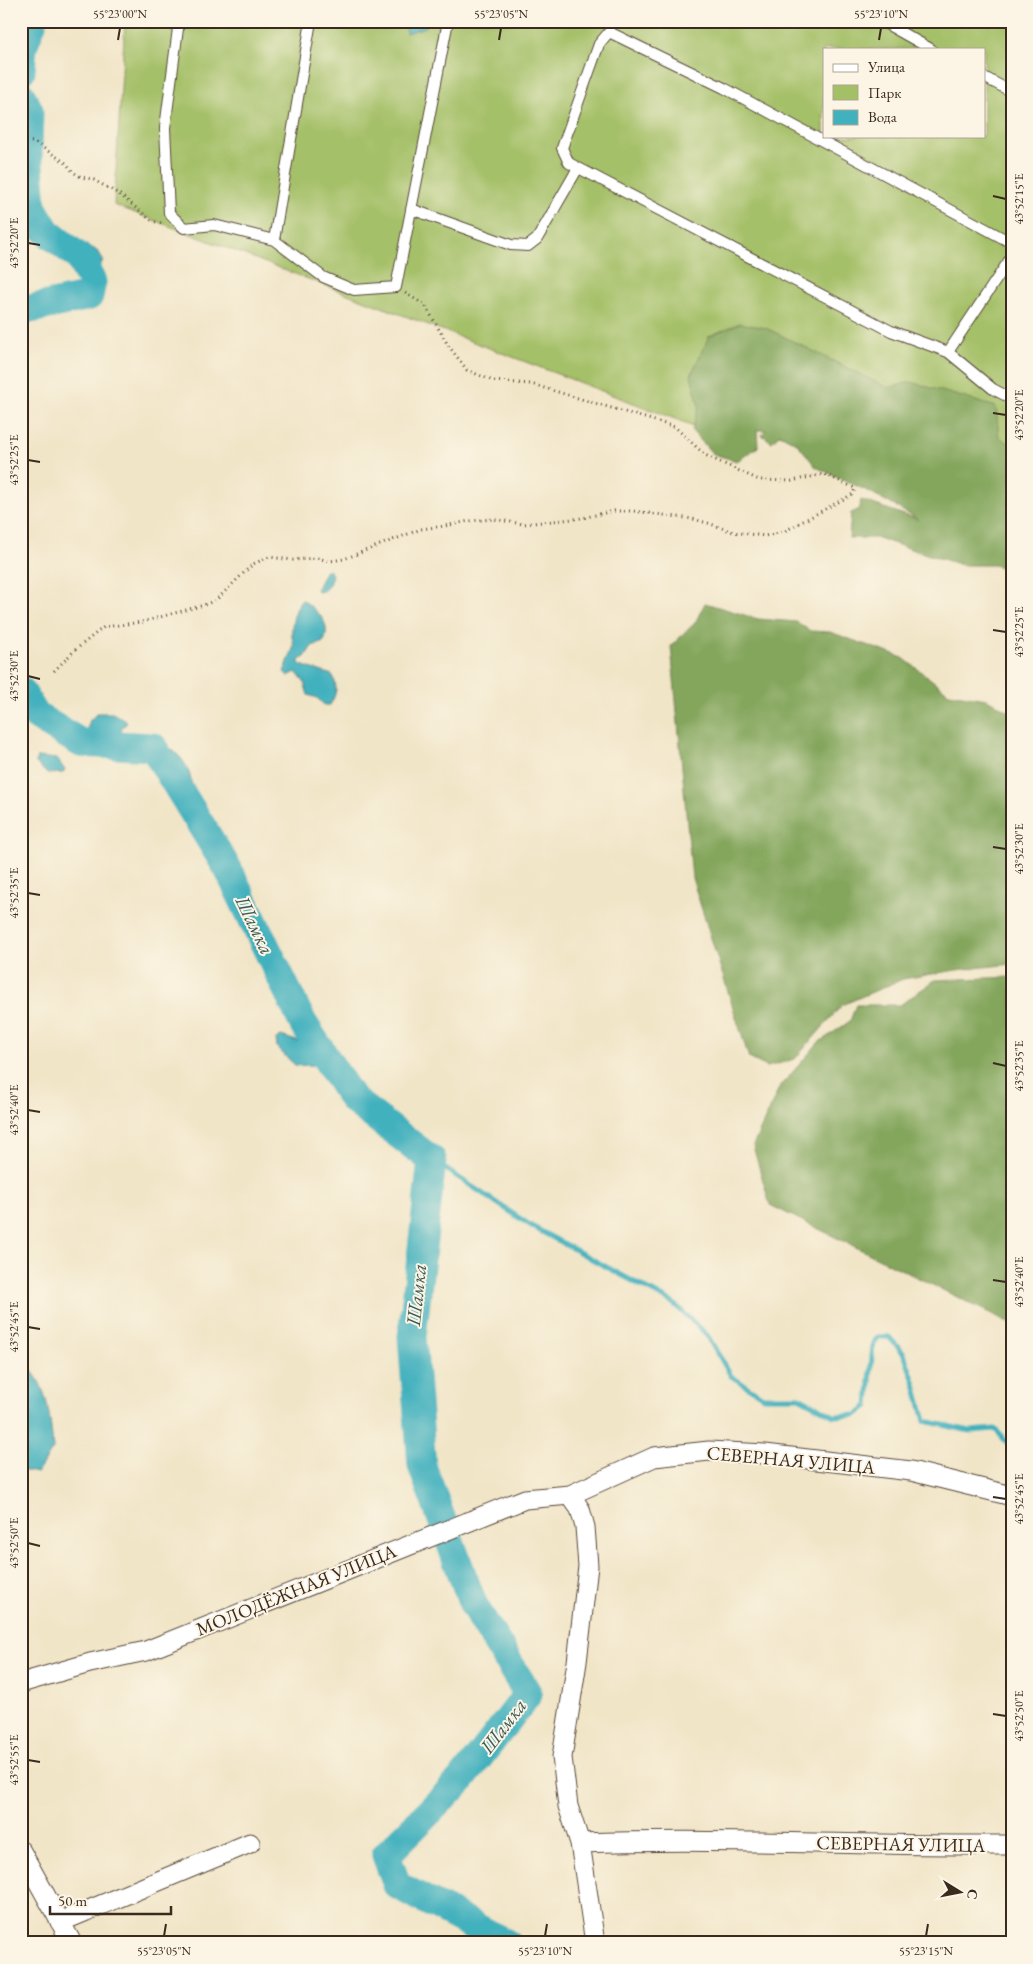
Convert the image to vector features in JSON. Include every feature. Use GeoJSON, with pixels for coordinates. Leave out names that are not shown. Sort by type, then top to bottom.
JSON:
{"type":"FeatureCollection","features":[{"type":"Feature","properties":{"kind":"street","name":"СЕВЕРНАЯ УЛИЦА"},"geometry":{"type":"LineString","coordinates":[[570,1495],[654,1457],[709,1451],[765,1454],[911,1471],[1012,1496]]}},
{"type":"Feature","properties":{"kind":"street","name":"МОЛОДЁЖНАЯ УЛИЦА"},"geometry":{"type":"LineString","coordinates":[[21,1683],[90,1663],[146,1651],[525,1499],[570,1495]]}},
{"type":"Feature","properties":{"kind":"street"},"geometry":{"type":"LineString","coordinates":[[570,1495],[580,1509],[585,1527],[588,1566],[577,1662],[562,1757],[568,1806],[580,1843],[595,1943]]}},
{"type":"Feature","properties":{"kind":"street","name":"СЕВЕРНАЯ УЛИЦА"},"geometry":{"type":"LineString","coordinates":[[580,1843],[663,1840],[1012,1845]]}},
{"type":"Feature","properties":{"kind":"street"},"geometry":{"type":"LineString","coordinates":[[60,1922],[250,1843]]}},
{"type":"Feature","properties":{"kind":"street"},"geometry":{"type":"LineString","coordinates":[[21,1852],[72,1943]]}},
{"type":"Feature","properties":{"kind":"lane"},"geometry":{"type":"LineString","coordinates":[[179,21],[165,128],[169,213],[184,228],[214,226],[274,240],[322,277],[354,290],[396,287],[448,21]]}},
{"type":"Feature","properties":{"kind":"lane"},"geometry":{"type":"LineString","coordinates":[[274,240],[311,21]]}},
{"type":"Feature","properties":{"kind":"lane"},"geometry":{"type":"LineString","coordinates":[[881,21],[929,48]]}},
{"type":"Feature","properties":{"kind":"lane"},"geometry":{"type":"LineString","coordinates":[[1012,243],[724,88],[609,32],[599,44],[562,148],[569,163],[578,168],[891,330],[948,352],[993,389],[1012,399]]}},
{"type":"Feature","properties":{"kind":"lane"},"geometry":{"type":"LineString","coordinates":[[986,79],[1012,92]]}},
{"type":"Feature","properties":{"kind":"lane"},"geometry":{"type":"LineString","coordinates":[[411,209],[512,245],[528,246],[537,239],[578,168]]}},
{"type":"Feature","properties":{"kind":"lane"},"geometry":{"type":"LineString","coordinates":[[948,352],[1012,256]]}},
{"type":"Feature","properties":{"kind":"path"},"geometry":{"type":"LineString","coordinates":[[21,141],[34,142],[66,163],[73,172],[81,177],[92,179],[119,194],[152,221],[184,228]]}},
{"type":"Feature","properties":{"kind":"path"},"geometry":{"type":"LineString","coordinates":[[54,671],[75,650],[104,627],[142,622],[216,600],[253,564],[269,557],[293,560],[317,558],[330,561],[344,559],[421,529],[469,520],[493,519],[523,524],[582,518],[614,511],[633,511],[693,519],[733,532],[765,536],[782,532],[854,494],[855,488],[824,474],[792,481],[759,480],[706,455],[675,428],[531,384],[493,381],[467,370],[448,345],[425,304],[396,287]]}},
{"type":"Feature","properties":{"kind":"green space"},"geometry":{"type":"Polygon","coordinates":[[[125,21],[1012,21],[1012,452],[759,329],[704,430],[114,205],[125,21]]]}},
{"type":"Feature","properties":{"kind":"green space"},"geometry":{"type":"Polygon","coordinates":[[[740,323],[766,328],[888,388],[911,382],[996,407],[999,437],[1012,445],[1012,571],[994,565],[962,565],[878,538],[849,538],[851,513],[858,510],[861,500],[919,520],[872,493],[816,467],[797,443],[780,434],[772,442],[762,435],[766,430],[757,430],[758,447],[737,461],[713,454],[692,431],[699,406],[691,375],[709,336],[740,323]]]}},
{"type":"Feature","properties":{"kind":"green space"},"geometry":{"type":"Polygon","coordinates":[[[705,603],[758,619],[797,622],[810,631],[830,632],[903,658],[949,693],[987,699],[1012,713],[1012,964],[956,970],[903,979],[842,1005],[795,1059],[767,1067],[749,1058],[692,878],[671,646],[695,623],[705,603]]]}},
{"type":"Feature","properties":{"kind":"green space"},"geometry":{"type":"Polygon","coordinates":[[[1012,977],[1012,1324],[770,1205],[753,1146],[779,1088],[818,1043],[850,1021],[856,1005],[900,1005],[935,980],[1012,977]]]}},
{"type":"Feature","properties":{"kind":"water"},"geometry":{"type":"Polygon","coordinates":[[[407,21],[428,21],[426,27],[406,33],[405,25],[407,21]]]}},
{"type":"Feature","properties":{"kind":"water"},"geometry":{"type":"Polygon","coordinates":[[[44,232],[60,243],[91,247],[96,250],[103,260],[100,266],[90,270],[87,268],[83,258],[74,253],[60,257],[45,244],[44,232]]]}},
{"type":"Feature","properties":{"kind":"water"},"geometry":{"type":"Polygon","coordinates":[[[329,569],[332,575],[327,588],[319,592],[316,590],[326,570],[329,569]]]}},
{"type":"Feature","properties":{"kind":"water"},"geometry":{"type":"Polygon","coordinates":[[[303,600],[322,618],[325,623],[326,635],[324,642],[312,646],[305,657],[299,660],[299,663],[332,675],[336,690],[330,705],[324,705],[317,698],[308,695],[304,682],[296,672],[288,676],[284,672],[294,646],[292,628],[295,612],[300,601],[303,600]]]}},
{"type":"Feature","properties":{"kind":"water"},"geometry":{"type":"Polygon","coordinates":[[[97,713],[112,713],[126,720],[127,723],[122,727],[120,734],[104,731],[85,736],[90,720],[97,713]]]}},
{"type":"Feature","properties":{"kind":"water"},"geometry":{"type":"Polygon","coordinates":[[[165,745],[182,759],[186,766],[191,780],[189,794],[180,794],[173,780],[172,766],[160,750],[160,747],[165,745]]]}},
{"type":"Feature","properties":{"kind":"water"},"geometry":{"type":"Polygon","coordinates":[[[37,757],[57,759],[65,770],[63,773],[47,774],[36,763],[37,757]]]}},
{"type":"Feature","properties":{"kind":"water"},"geometry":{"type":"Polygon","coordinates":[[[281,1036],[306,1044],[317,1057],[331,1054],[335,1063],[296,1066],[277,1048],[276,1039],[281,1036]]]}},
{"type":"Feature","properties":{"kind":"water"},"geometry":{"type":"Polygon","coordinates":[[[21,1361],[32,1371],[40,1383],[50,1420],[53,1449],[37,1473],[21,1470],[21,1361]]]}},
{"type":"Feature","properties":{"kind":"waterway","name":"Шамка"},"geometry":{"type":"LineString","coordinates":[[21,71],[23,46],[33,21]]}},
{"type":"Feature","properties":{"kind":"waterway","name":"Шамка"},"geometry":{"type":"LineString","coordinates":[[21,95],[29,110],[28,152],[32,207],[47,232],[79,257],[92,282],[89,296],[21,311]]}},
{"type":"Feature","properties":{"kind":"waterway","name":"Шамка"},"geometry":{"type":"LineString","coordinates":[[21,691],[36,716],[81,743],[153,747],[228,869],[303,1023],[353,1100],[432,1160],[412,1337],[422,1466],[473,1604],[528,1694],[463,1778],[386,1855],[397,1885],[506,1943]]}},
{"type":"Feature","properties":{"kind":"waterway"},"geometry":{"type":"LineString","coordinates":[[432,1160],[533,1227],[673,1303],[707,1335],[731,1376],[763,1397],[799,1397],[834,1416],[856,1415],[868,1406],[873,1343],[878,1337],[889,1337],[904,1354],[915,1384],[925,1421],[970,1431],[995,1429],[1012,1448]]}}]}
